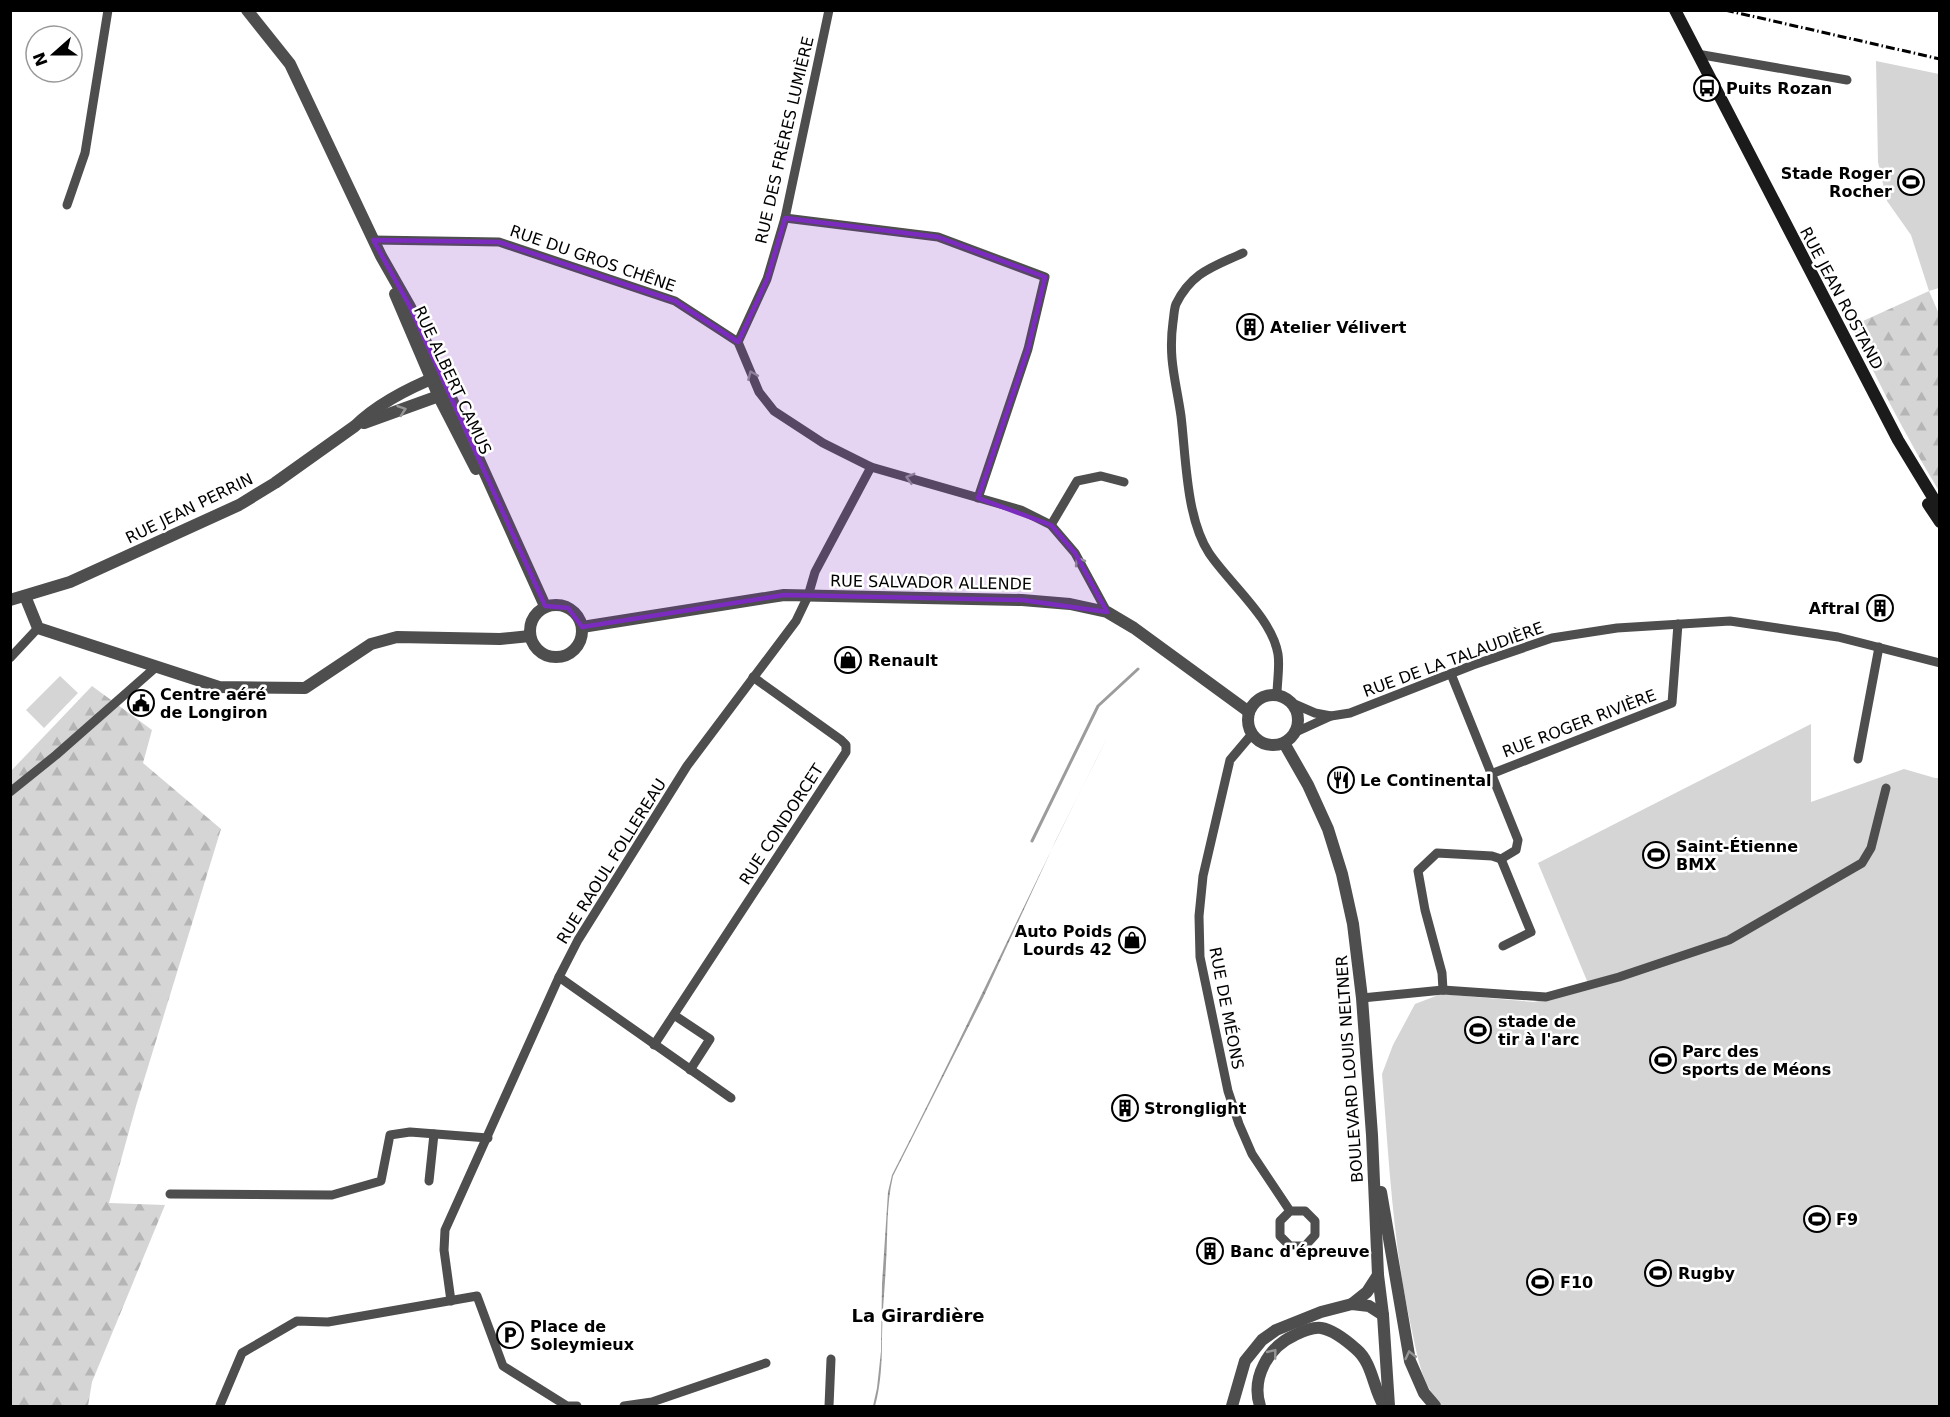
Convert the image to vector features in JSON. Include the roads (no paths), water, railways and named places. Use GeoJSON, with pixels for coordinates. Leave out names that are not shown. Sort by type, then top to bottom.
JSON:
{"type":"FeatureCollection","features":[{"type":"Feature","properties":{"kind":"main road","name":"RUE JEAN ROSTAND"},"geometry":{"type":"LineString","coordinates":[[1675,10],[1898,440],[1940,509]]}},
{"type":"Feature","properties":{"kind":"main road","name":"RUE JEAN ROSTAND"},"geometry":{"type":"LineString","coordinates":[[1898,440],[1910,472],[1940,522]]}},
{"type":"Feature","properties":{"kind":"street"},"geometry":{"type":"LineString","coordinates":[[67,205],[85,153],[108,10]]}},
{"type":"Feature","properties":{"kind":"street","name":"RUE ALBERT CAMUS"},"geometry":{"type":"LineString","coordinates":[[247,10],[290,64],[381,256],[398,302],[436,377],[484,485],[502,514],[545,606]]}},
{"type":"Feature","properties":{"kind":"street","name":"RUE DES FRÈRES LUMIÈRE"},"geometry":{"type":"LineString","coordinates":[[738,342],[767,279],[785,218],[829,10]]}},
{"type":"Feature","properties":{"kind":"street"},"geometry":{"type":"LineString","coordinates":[[1697,54],[1847,80]]}},
{"type":"Feature","properties":{"kind":"street"},"geometry":{"type":"LineString","coordinates":[[785,218],[938,237],[1045,277],[1028,349],[978,498]]}},
{"type":"Feature","properties":{"kind":"street","name":"RUE DU GROS CHÊNE"},"geometry":{"type":"LineString","coordinates":[[373,240],[499,242],[675,301],[738,342]]}},
{"type":"Feature","properties":{"kind":"street"},"geometry":{"type":"LineString","coordinates":[[1243,253],[1206,270],[1191,281],[1175,306],[1170,340],[1172,372],[1194,516],[1209,552],[1268,628],[1278,653],[1276,695]]}},
{"type":"Feature","properties":{"kind":"street"},"geometry":{"type":"LineString","coordinates":[[738,342],[759,392],[774,411],[823,443],[871,467],[1021,510],[1051,525],[1075,553],[1107,612]]}},
{"type":"Feature","properties":{"kind":"street","name":"RUE JEAN PERRIN"},"geometry":{"type":"LineString","coordinates":[[25,596],[70,582],[239,505],[275,483],[355,426],[364,417],[401,394],[436,377]]}},
{"type":"Feature","properties":{"kind":"street","name":"RUE JEAN PERRIN"},"geometry":{"type":"LineString","coordinates":[[355,426],[444,395]]}},
{"type":"Feature","properties":{"kind":"street","name":"RUE RAOUL FOLLEREAU"},"geometry":{"type":"LineString","coordinates":[[451,1301],[444,1250],[445,1230],[559,977],[578,940],[687,766],[796,621],[808,596],[815,572],[871,467]]}},
{"type":"Feature","properties":{"kind":"street"},"geometry":{"type":"LineString","coordinates":[[1051,525],[1077,481],[1101,476],[1124,482]]}},
{"type":"Feature","properties":{"kind":"street","name":"RUE SALVADOR ALLENDE"},"geometry":{"type":"LineString","coordinates":[[582,627],[784,595],[1022,600],[1070,604],[1107,612],[1134,628],[1249,712]]}},
{"type":"Feature","properties":{"kind":"street"},"geometry":{"type":"LineString","coordinates":[[10,600],[25,596],[38,628],[219,687],[305,688],[371,644],[397,637],[500,639],[530,636]]}},
{"type":"Feature","properties":{"kind":"street"},"geometry":{"type":"LineString","coordinates":[[561,605],[568,608],[575,612],[582,627],[582,636],[572,651],[556,657],[547,656],[539,651],[530,636],[532,618],[545,606],[561,605]]}},
{"type":"Feature","properties":{"kind":"street","name":"RUE DE LA TALAUDIÈRE"},"geometry":{"type":"LineString","coordinates":[[1296,732],[1332,716],[1350,713],[1552,638],[1597,629],[1730,621],[1792,629],[1879,647],[1940,663]]}},
{"type":"Feature","properties":{"kind":"street","name":"RUE ROGER RIVIÈRE"},"geometry":{"type":"LineString","coordinates":[[1491,774],[1672,703],[1678,624]]}},
{"type":"Feature","properties":{"kind":"street"},"geometry":{"type":"LineString","coordinates":[[10,658],[38,628]]}},
{"type":"Feature","properties":{"kind":"street"},"geometry":{"type":"LineString","coordinates":[[1858,759],[1879,647]]}},
{"type":"Feature","properties":{"kind":"street"},"geometry":{"type":"LineString","coordinates":[[10,792],[56,755],[156,667]]}},
{"type":"Feature","properties":{"kind":"street"},"geometry":{"type":"LineString","coordinates":[[1451,674],[1518,840],[1516,850],[1501,859]]}},
{"type":"Feature","properties":{"kind":"street","name":"RUE CONDORCET"},"geometry":{"type":"LineString","coordinates":[[654,1045],[846,752],[846,745],[842,740],[753,677]]}},
{"type":"Feature","properties":{"kind":"street"},"geometry":{"type":"LineString","coordinates":[[1276,695],[1292,703],[1298,714],[1299,723],[1291,739],[1284,743],[1269,745],[1252,734],[1248,720],[1249,712],[1258,700],[1276,695]]}},
{"type":"Feature","properties":{"kind":"street","name":"RUE DE LA TALAUDIÈRE"},"geometry":{"type":"LineString","coordinates":[[1292,703],[1315,713],[1332,716]]}},
{"type":"Feature","properties":{"kind":"street","name":"RUE DE MÉONS"},"geometry":{"type":"LineString","coordinates":[[1252,734],[1230,760],[1203,876],[1199,916],[1200,957],[1226,1080],[1239,1124],[1252,1154],[1290,1211]]}},
{"type":"Feature","properties":{"kind":"street","name":"BOULEVARD LOUIS NELTNER"},"geometry":{"type":"LineString","coordinates":[[1284,743],[1308,785],[1328,829],[1342,874],[1353,924],[1362,998],[1372,1135],[1378,1275],[1389,1407]]}},
{"type":"Feature","properties":{"kind":"street"},"geometry":{"type":"LineString","coordinates":[[1362,998],[1443,990],[1546,997],[1619,977],[1729,940],[1862,863],[1871,848],[1886,788]]}},
{"type":"Feature","properties":{"kind":"street"},"geometry":{"type":"LineString","coordinates":[[1443,990],[1442,973],[1425,910],[1418,871],[1437,853],[1492,856],[1501,859],[1531,932],[1503,946]]}},
{"type":"Feature","properties":{"kind":"street"},"geometry":{"type":"LineString","coordinates":[[559,977],[731,1098]]}},
{"type":"Feature","properties":{"kind":"street"},"geometry":{"type":"LineString","coordinates":[[674,1015],[710,1039],[690,1070]]}},
{"type":"Feature","properties":{"kind":"street"},"geometry":{"type":"LineString","coordinates":[[170,1194],[332,1195],[381,1181],[390,1135],[410,1132],[488,1138]]}},
{"type":"Feature","properties":{"kind":"street"},"geometry":{"type":"LineString","coordinates":[[429,1181],[434,1134]]}},
{"type":"Feature","properties":{"kind":"street"},"geometry":{"type":"LineString","coordinates":[[1372,1135],[1410,1361],[1424,1394],[1435,1407]]}},
{"type":"Feature","properties":{"kind":"street"},"geometry":{"type":"LineString","coordinates":[[1290,1211],[1305,1211],[1315,1221],[1315,1235],[1305,1246],[1290,1246],[1280,1236],[1280,1221],[1290,1211]]}},
{"type":"Feature","properties":{"kind":"street"},"geometry":{"type":"LineString","coordinates":[[1352,1304],[1367,1292],[1378,1275]]}},
{"type":"Feature","properties":{"kind":"street"},"geometry":{"type":"LineString","coordinates":[[220,1404],[242,1353],[297,1321],[328,1322],[477,1296],[503,1366],[567,1406],[577,1407]]}},
{"type":"Feature","properties":{"kind":"street"},"geometry":{"type":"LineString","coordinates":[[1232,1407],[1245,1360],[1262,1340],[1276,1330],[1321,1312],[1352,1304],[1369,1306],[1383,1315]]}},
{"type":"Feature","properties":{"kind":"street"},"geometry":{"type":"LineString","coordinates":[[1260,1407],[1257,1381],[1264,1363],[1275,1348],[1288,1338],[1306,1330],[1321,1328],[1337,1334],[1359,1351],[1370,1371],[1383,1407]]}},
{"type":"Feature","properties":{"kind":"street"},"geometry":{"type":"LineString","coordinates":[[829,1407],[831,1359]]}},
{"type":"Feature","properties":{"kind":"street"},"geometry":{"type":"LineString","coordinates":[[624,1407],[652,1402],[766,1363]]}},
{"type":"Feature","properties":{"kind":"water"},"geometry":{"type":"Polygon","coordinates":[[[1050,852],[983,998],[893,1176],[888,1209],[881,1372],[877,1398],[873,1406],[881,1351],[882,1284],[888,1192],[892,1175],[1050,852]]]}},
{"type":"Feature","properties":{"kind":"waterway"},"geometry":{"type":"LineString","coordinates":[[1032,841],[1098,706],[1138,669]]}},
{"type":"Feature","properties":{"kind":"railway"},"geometry":{"type":"LineString","coordinates":[[1725,10],[1940,59]]}},
{"type":"Feature","properties":{"kind":"place","name":"Puits Rozan"},"geometry":{"type":"Point","coordinates":[1707,88]}},
{"type":"Feature","properties":{"kind":"place","name":"Stade Roger Rocher"},"geometry":{"type":"Point","coordinates":[1911,182]}},
{"type":"Feature","properties":{"kind":"place","name":"Atelier Vélivert"},"geometry":{"type":"Point","coordinates":[1250,327]}},
{"type":"Feature","properties":{"kind":"place","name":"Aftral"},"geometry":{"type":"Point","coordinates":[1880,608]}},
{"type":"Feature","properties":{"kind":"place","name":"Renault"},"geometry":{"type":"Point","coordinates":[848,660]}},
{"type":"Feature","properties":{"kind":"place","name":"Centre aéré de Longiron"},"geometry":{"type":"Point","coordinates":[141,703]}},
{"type":"Feature","properties":{"kind":"place","name":"Le Continental"},"geometry":{"type":"Point","coordinates":[1341,780]}},
{"type":"Feature","properties":{"kind":"place","name":"Saint-Étienne BMX"},"geometry":{"type":"Point","coordinates":[1656,855]}},
{"type":"Feature","properties":{"kind":"place","name":"Auto Poids Lourds 42"},"geometry":{"type":"Point","coordinates":[1132,940]}},
{"type":"Feature","properties":{"kind":"place","name":"stade de tir à l'arc"},"geometry":{"type":"Point","coordinates":[1478,1030]}},
{"type":"Feature","properties":{"kind":"place","name":"Parc des sports de Méons"},"geometry":{"type":"Point","coordinates":[1663,1060]}},
{"type":"Feature","properties":{"kind":"place","name":"Stronglight"},"geometry":{"type":"Point","coordinates":[1125,1108]}},
{"type":"Feature","properties":{"kind":"place","name":"F9"},"geometry":{"type":"Point","coordinates":[1817,1219]}},
{"type":"Feature","properties":{"kind":"place","name":"Banc d'épreuve"},"geometry":{"type":"Point","coordinates":[1210,1251]}},
{"type":"Feature","properties":{"kind":"place","name":"Rugby"},"geometry":{"type":"Point","coordinates":[1658,1273]}},
{"type":"Feature","properties":{"kind":"place","name":"F10"},"geometry":{"type":"Point","coordinates":[1540,1282]}},
{"type":"Feature","properties":{"kind":"place","name":"Place de Soleymieux"},"geometry":{"type":"Point","coordinates":[510,1335]}},
{"type":"Feature","properties":{"kind":"district","name":"La Girardière"},"geometry":{"type":"Point","coordinates":[918,1316]}}]}
